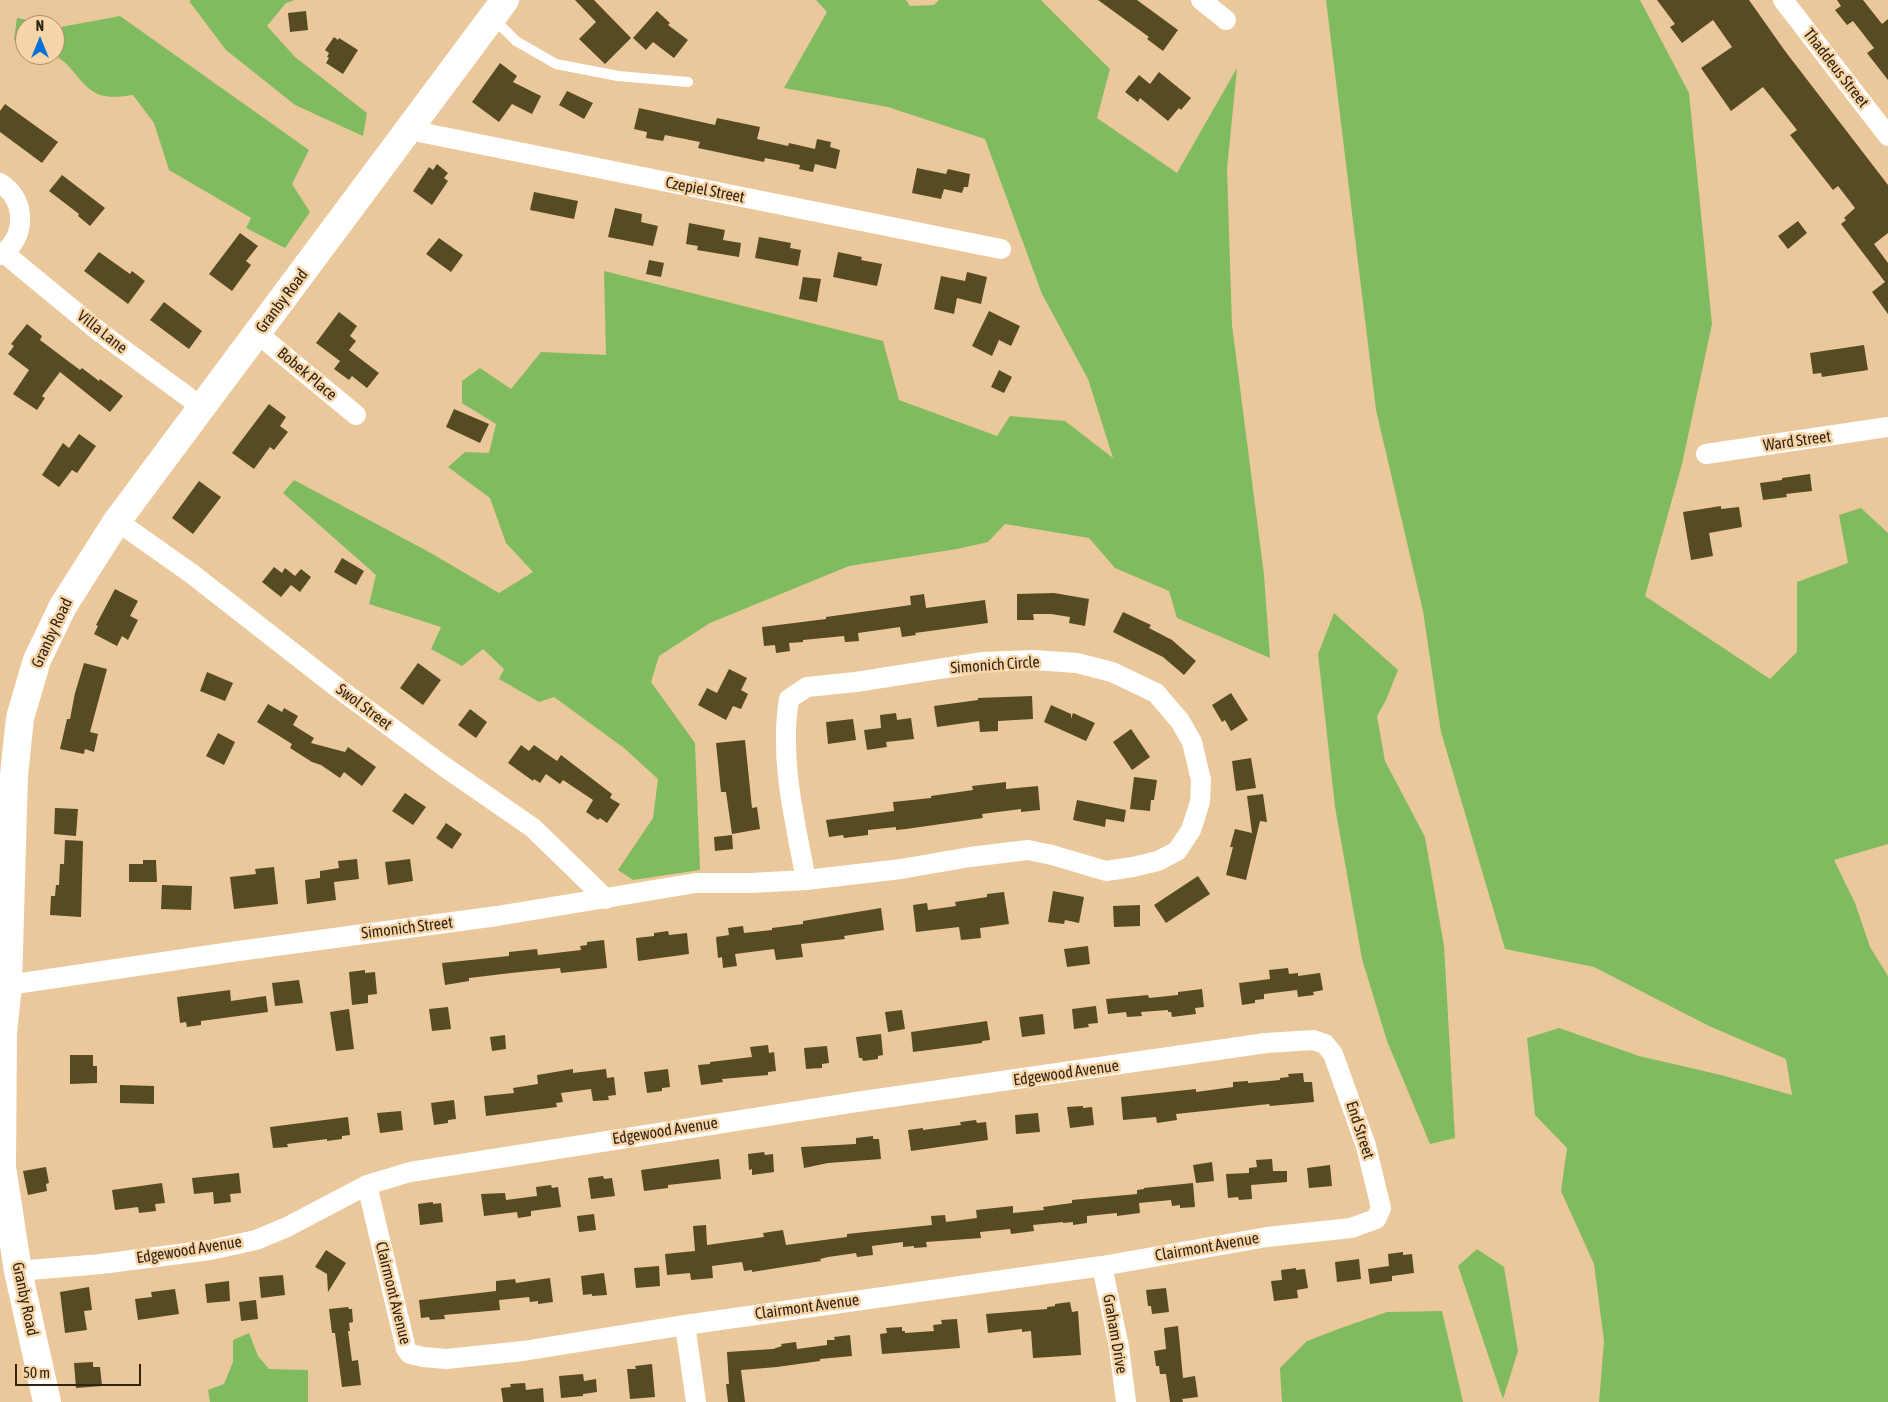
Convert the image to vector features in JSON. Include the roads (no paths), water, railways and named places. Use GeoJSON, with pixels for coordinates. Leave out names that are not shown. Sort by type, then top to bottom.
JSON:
{"type":"FeatureCollection","features":[{"type":"Feature","properties":{"kind":"main road","name":"Granby Road"},"geometry":{"type":"LineString","coordinates":[[47,1402],[18,1271],[2,1167],[1,1033],[8,985],[14,775],[20,718],[37,660],[63,606],[117,521],[499,9]]}},
{"type":"Feature","properties":{"kind":"street"},"geometry":{"type":"LineString","coordinates":[[1201,0],[1226,20]]}},
{"type":"Feature","properties":{"kind":"street","name":"Thaddeus Street"},"geometry":{"type":"LineString","coordinates":[[1783,0],[1888,136]]}},
{"type":"Feature","properties":{"kind":"street","name":"Czepiel Street"},"geometry":{"type":"LineString","coordinates":[[409,130],[1001,249]]}},
{"type":"Feature","properties":{"kind":"street","name":"Villa Lane"},"geometry":{"type":"LineString","coordinates":[[0,183],[16,199],[21,218],[17,238],[2,254],[101,333],[203,408]]}},
{"type":"Feature","properties":{"kind":"street","name":"Bobek Place"},"geometry":{"type":"LineString","coordinates":[[258,334],[356,415]]}},
{"type":"Feature","properties":{"kind":"street","name":"Ward Street"},"geometry":{"type":"LineString","coordinates":[[1706,454],[1888,427]]}},
{"type":"Feature","properties":{"kind":"street","name":"Swol Street"},"geometry":{"type":"LineString","coordinates":[[117,521],[192,574],[338,688],[442,765],[533,828],[606,899]]}},
{"type":"Feature","properties":{"kind":"street","name":"Simonich Circle"},"geometry":{"type":"LineString","coordinates":[[1033,660],[1077,663],[1112,672],[1156,694],[1180,721],[1192,742],[1201,780],[1200,802],[1192,830],[1177,851],[1158,861],[1133,868],[1106,871],[1028,850],[970,857],[901,869],[806,880],[790,799],[786,717],[790,698],[807,687],[983,662],[1033,660]]}},
{"type":"Feature","properties":{"kind":"street","name":"Simonich Street"},"geometry":{"type":"LineString","coordinates":[[8,985],[241,950],[497,916],[696,883],[750,884],[806,880]]}},
{"type":"Feature","properties":{"kind":"street","name":"Edgewood Avenue"},"geometry":{"type":"LineString","coordinates":[[18,1271],[101,1264],[210,1250],[256,1240],[287,1227],[367,1185],[410,1172],[854,1102],[1266,1044],[1313,1040],[1325,1044]]}},
{"type":"Feature","properties":{"kind":"street","name":"End Street"},"geometry":{"type":"LineString","coordinates":[[1325,1044],[1333,1054],[1366,1146],[1382,1208],[1376,1219]]}},
{"type":"Feature","properties":{"kind":"street","name":"Clairmont Avenue"},"geometry":{"type":"LineString","coordinates":[[367,1185],[406,1349],[410,1354],[446,1359],[523,1351],[685,1325],[1102,1266],[1267,1237],[1351,1228],[1376,1219]]}},
{"type":"Feature","properties":{"kind":"street","name":"Graham Drive"},"geometry":{"type":"LineString","coordinates":[[1102,1266],[1119,1347],[1126,1402]]}},
{"type":"Feature","properties":{"kind":"street"},"geometry":{"type":"LineString","coordinates":[[685,1325],[696,1402]]}},
{"type":"Feature","properties":{"kind":"lane"},"geometry":{"type":"LineString","coordinates":[[499,9],[516,41],[556,64],[618,76],[688,82]]}}]}
